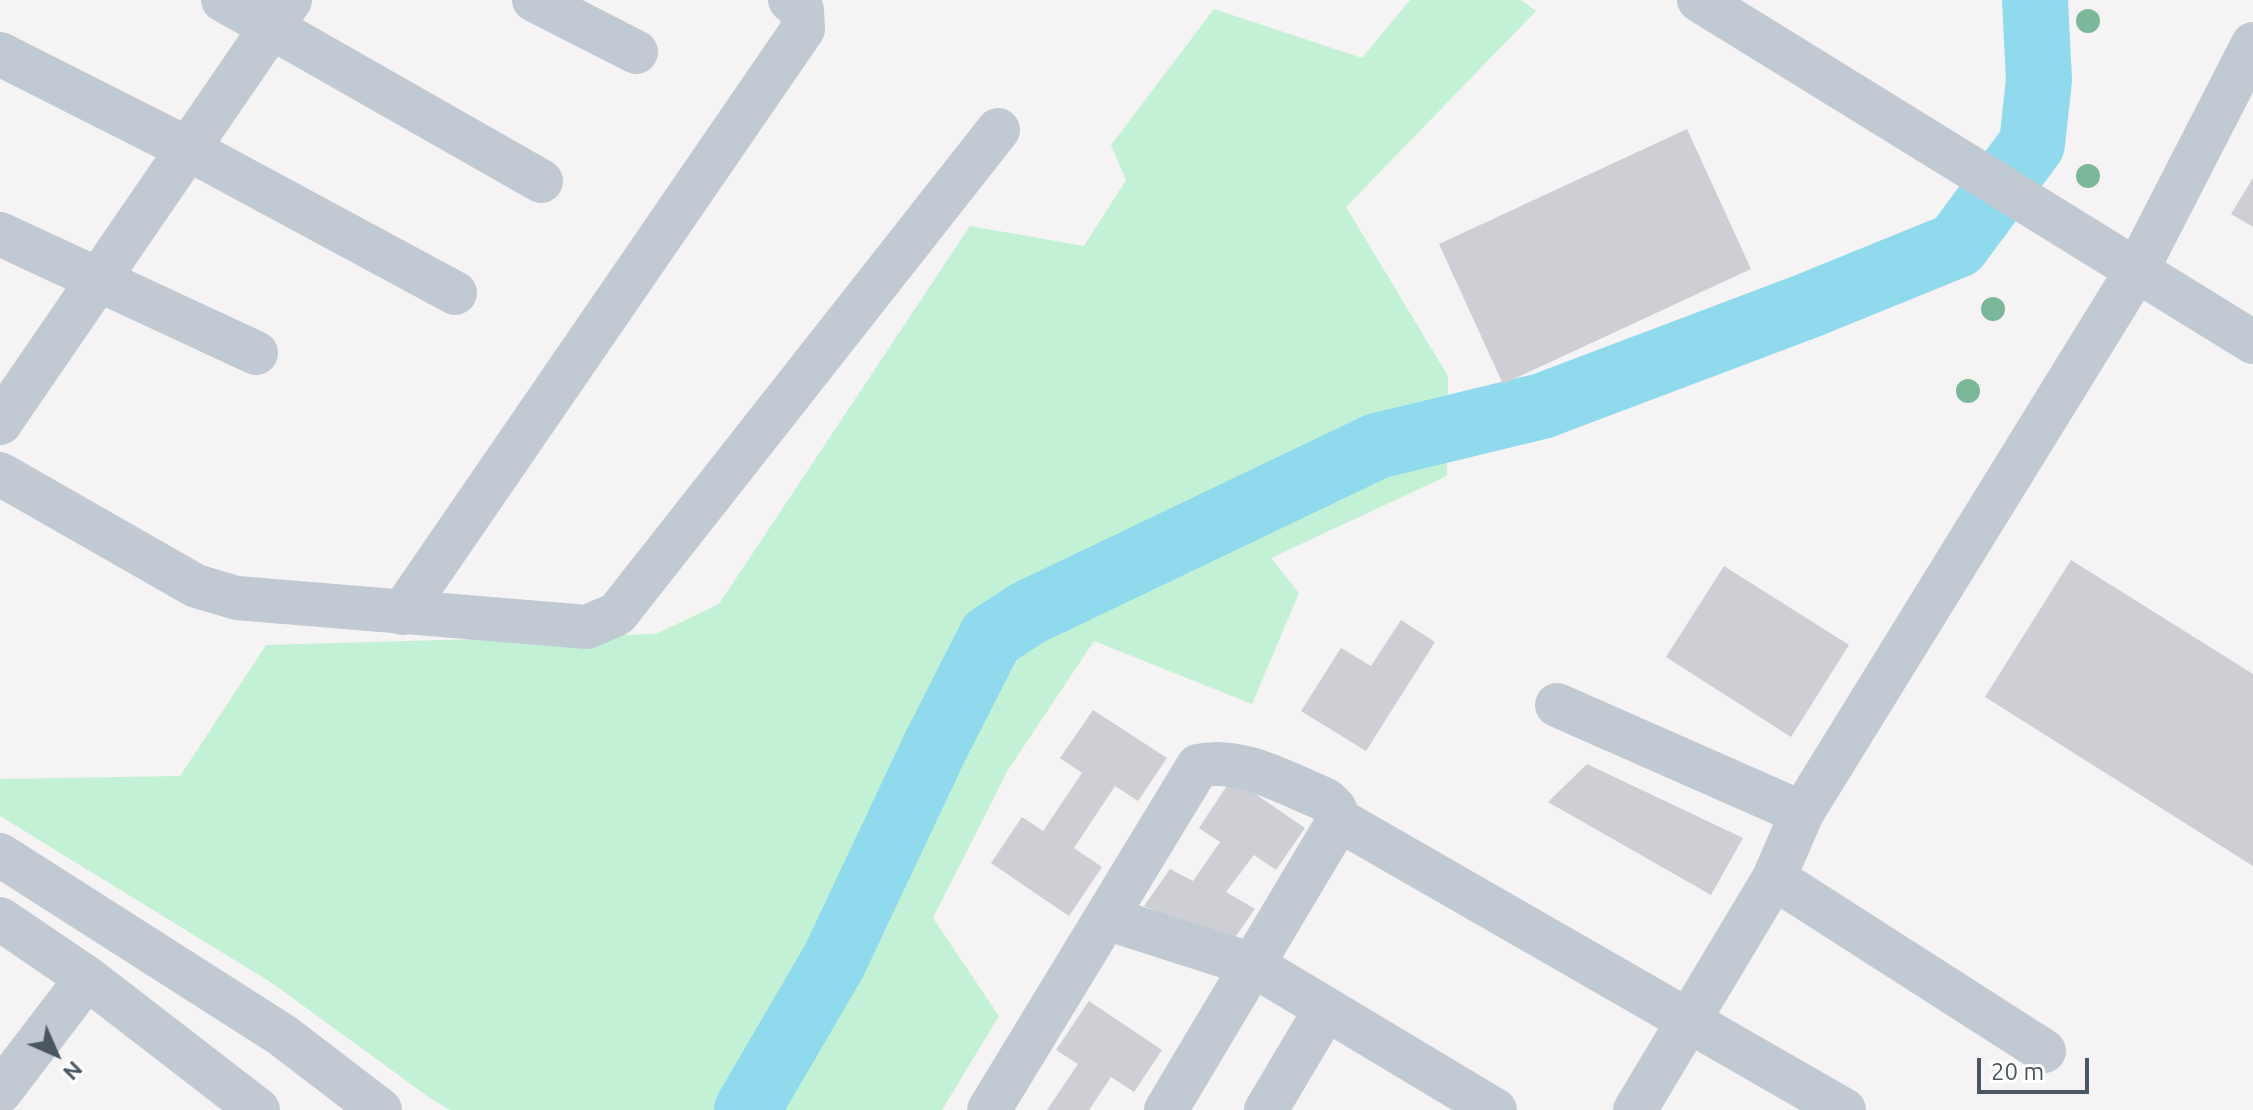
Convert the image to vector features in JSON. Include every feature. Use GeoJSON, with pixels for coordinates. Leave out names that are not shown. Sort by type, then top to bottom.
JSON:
{"type":"FeatureCollection","features":[{"type":"Feature","properties":{"kind":"street"},"geometry":{"type":"LineString","coordinates":[[223,0],[281,13],[541,181]]}},
{"type":"Feature","properties":{"kind":"street"},"geometry":{"type":"LineString","coordinates":[[534,0],[636,52]]}},
{"type":"Feature","properties":{"kind":"street"},"geometry":{"type":"LineString","coordinates":[[402,613],[803,29],[802,10],[790,0]]}},
{"type":"Feature","properties":{"kind":"street"},"geometry":{"type":"LineString","coordinates":[[1723,7],[1896,123],[2253,342]]}},
{"type":"Feature","properties":{"kind":"street"},"geometry":{"type":"LineString","coordinates":[[0,423],[15,372],[98,280],[281,13]]}},
{"type":"Feature","properties":{"kind":"street"},"geometry":{"type":"LineString","coordinates":[[1635,1110],[1774,878],[1802,813],[2137,270],[2253,44]]}},
{"type":"Feature","properties":{"kind":"street"},"geometry":{"type":"LineString","coordinates":[[0,54],[188,149],[455,293]]}},
{"type":"Feature","properties":{"kind":"street"},"geometry":{"type":"LineString","coordinates":[[0,474],[196,586],[237,598],[587,627],[617,614],[998,130]]}},
{"type":"Feature","properties":{"kind":"street"},"geometry":{"type":"LineString","coordinates":[[0,234],[256,353]]}},
{"type":"Feature","properties":{"kind":"street"},"geometry":{"type":"LineString","coordinates":[[1557,705],[1802,813]]}},
{"type":"Feature","properties":{"kind":"street"},"geometry":{"type":"LineString","coordinates":[[989,1110],[1198,766],[1213,763],[1243,767],[1326,800],[1335,809],[1339,820],[1844,1110]]}},
{"type":"Feature","properties":{"kind":"street"},"geometry":{"type":"LineString","coordinates":[[1166,1110],[1339,820]]}},
{"type":"Feature","properties":{"kind":"street"},"geometry":{"type":"LineString","coordinates":[[0,855],[282,1035],[380,1110]]}},
{"type":"Feature","properties":{"kind":"street"},"geometry":{"type":"LineString","coordinates":[[1774,878],[2044,1051]]}},
{"type":"Feature","properties":{"kind":"street"},"geometry":{"type":"LineString","coordinates":[[1106,918],[1253,965],[1495,1110]]}},
{"type":"Feature","properties":{"kind":"street"},"geometry":{"type":"LineString","coordinates":[[0,919],[87,978],[258,1110]]}},
{"type":"Feature","properties":{"kind":"street"},"geometry":{"type":"LineString","coordinates":[[0,1092],[87,978]]}},
{"type":"Feature","properties":{"kind":"street"},"geometry":{"type":"LineString","coordinates":[[1266,1110],[1326,1009]]}},
{"type":"Feature","properties":{"kind":"green space"},"geometry":{"type":"Polygon","coordinates":[[[1410,0],[1521,0],[1536,11],[1346,207],[1448,376],[1447,476],[1271,558],[1299,593],[1252,704],[1094,641],[1008,770],[933,918],[999,1016],[942,1110],[450,1110],[272,983],[0,816],[0,779],[180,776],[266,645],[656,634],[719,604],[970,226],[1084,246],[1126,180],[1111,145],[1214,9],[1362,58],[1410,0]]]}},
{"type":"Feature","properties":{"kind":"building"},"geometry":{"type":"Polygon","coordinates":[[[1687,129],[1751,269],[1503,384],[1439,244],[1687,129]]]}},
{"type":"Feature","properties":{"kind":"building"},"geometry":{"type":"Polygon","coordinates":[[[2253,178],[2253,227],[2231,214],[2253,178]]]}},
{"type":"Feature","properties":{"kind":"building"},"geometry":{"type":"Polygon","coordinates":[[[2071,560],[2253,674],[2253,866],[1985,697],[2071,560]]]}},
{"type":"Feature","properties":{"kind":"building"},"geometry":{"type":"Polygon","coordinates":[[[1724,566],[1849,645],[1791,737],[1666,657],[1724,566]]]}},
{"type":"Feature","properties":{"kind":"building"},"geometry":{"type":"Polygon","coordinates":[[[1401,620],[1435,642],[1366,751],[1301,711],[1341,648],[1371,666],[1401,620]]]}},
{"type":"Feature","properties":{"kind":"building"},"geometry":{"type":"Polygon","coordinates":[[[1093,710],[1167,758],[1138,801],[1115,786],[1074,848],[1102,867],[1069,916],[991,863],[1022,817],[1043,831],[1082,773],[1060,758],[1093,710]]]}},
{"type":"Feature","properties":{"kind":"building"},"geometry":{"type":"Polygon","coordinates":[[[1587,764],[1743,838],[1711,895],[1548,802],[1587,764]]]}},
{"type":"Feature","properties":{"kind":"building"},"geometry":{"type":"Polygon","coordinates":[[[1232,778],[1305,828],[1276,870],[1254,855],[1226,892],[1255,909],[1231,943],[1144,906],[1170,869],[1193,881],[1220,842],[1199,828],[1232,778]]]}},
{"type":"Feature","properties":{"kind":"building"},"geometry":{"type":"Polygon","coordinates":[[[1089,1001],[1162,1050],[1134,1092],[1111,1077],[1089,1110],[1047,1110],[1078,1064],[1056,1050],[1089,1001]]]}},
{"type":"Feature","properties":{"kind":"waterway"},"geometry":{"type":"LineString","coordinates":[[747,1110],[834,961],[935,747],[991,637],[1028,613],[1377,446],[1542,406],[1807,306],[1957,245],[2032,144],[2039,80],[2035,0]]}}]}
